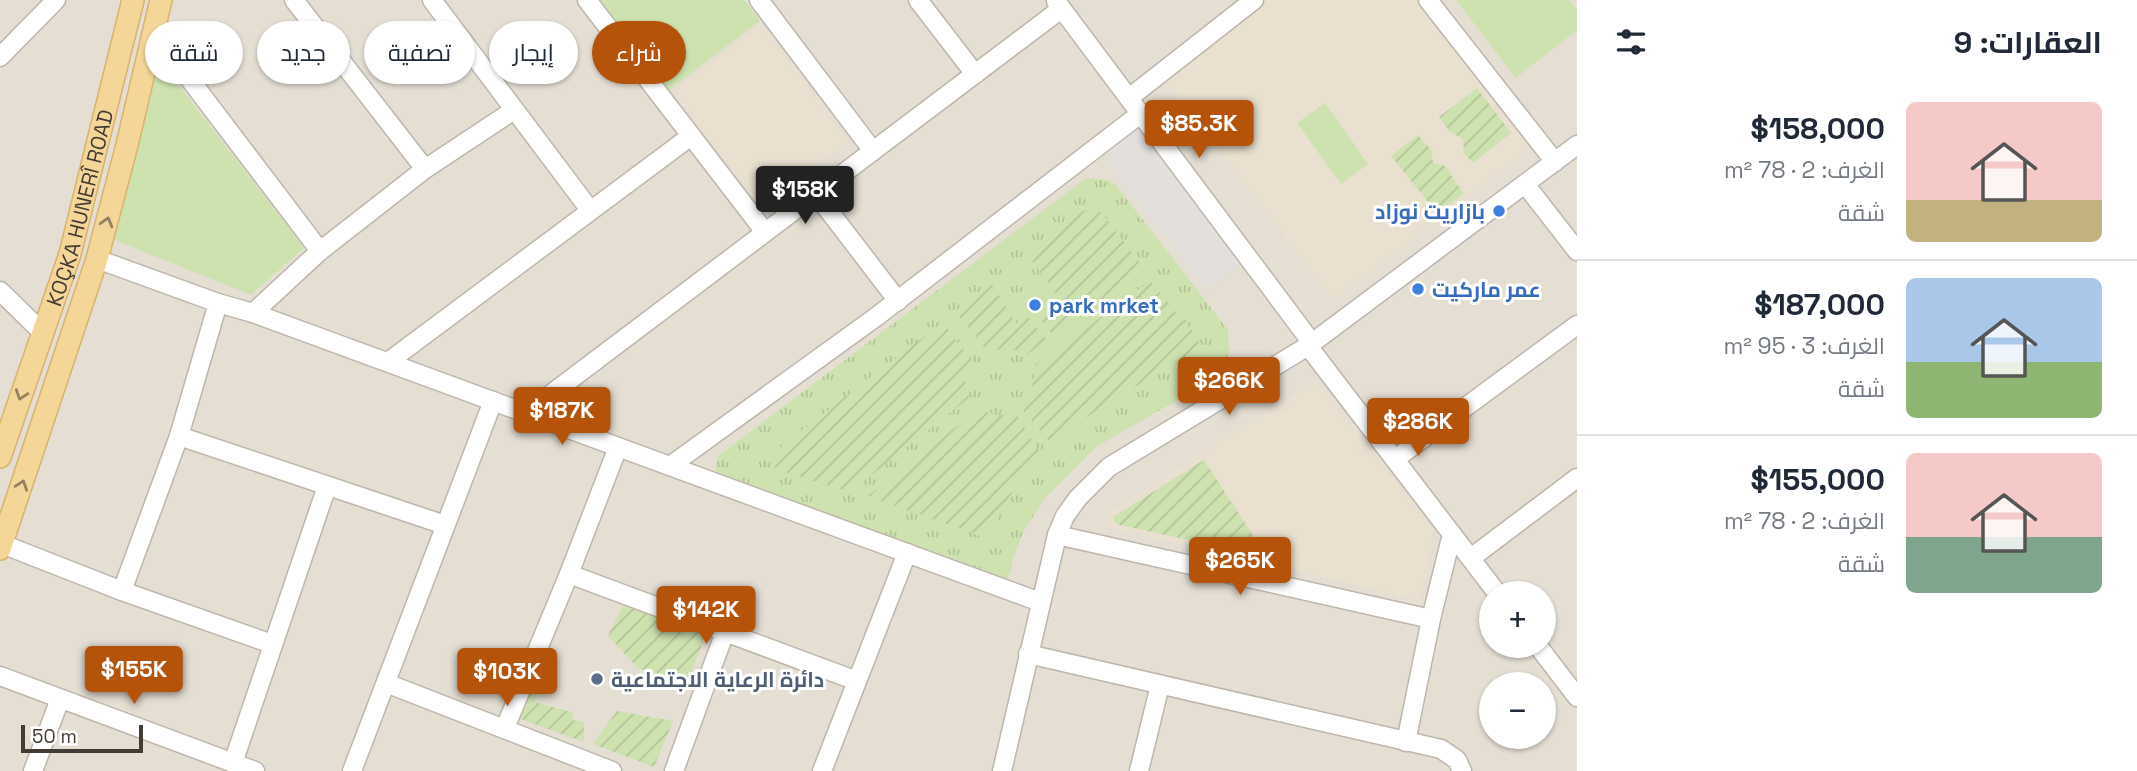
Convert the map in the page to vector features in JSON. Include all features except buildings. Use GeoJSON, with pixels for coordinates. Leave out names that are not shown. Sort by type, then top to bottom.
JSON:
{"type":"FeatureCollection","features":[{"type":"Feature","properties":{"kind":"main road","name":"KOÇKA HUNERÎ ROAD"},"geometry":{"type":"LineString","coordinates":[[0,457],[73,243],[133,0]]}},
{"type":"Feature","properties":{"kind":"main road"},"geometry":{"type":"LineString","coordinates":[[156,21],[161,0]]}},
{"type":"Feature","properties":{"kind":"main road"},"geometry":{"type":"LineString","coordinates":[[1,547],[97,259],[145,67]]}},
{"type":"Feature","properties":{"kind":"street"},"geometry":{"type":"LineString","coordinates":[[0,57],[56,0]]}},
{"type":"Feature","properties":{"kind":"street"},"geometry":{"type":"LineString","coordinates":[[294,0],[425,169]]}},
{"type":"Feature","properties":{"kind":"street"},"geometry":{"type":"LineString","coordinates":[[432,0],[590,210]]}},
{"type":"Feature","properties":{"kind":"street"},"geometry":{"type":"LineString","coordinates":[[587,0],[765,232]]}},
{"type":"Feature","properties":{"kind":"street"},"geometry":{"type":"LineString","coordinates":[[759,0],[873,151]]}},
{"type":"Feature","properties":{"kind":"street"},"geometry":{"type":"LineString","coordinates":[[918,0],[975,74]]}},
{"type":"Feature","properties":{"kind":"street"},"geometry":{"type":"LineString","coordinates":[[1129,99],[1254,0]]}},
{"type":"Feature","properties":{"kind":"street"},"geometry":{"type":"LineString","coordinates":[[1428,0],[1555,162]]}},
{"type":"Feature","properties":{"kind":"street"},"geometry":{"type":"LineString","coordinates":[[526,413],[975,74],[1058,4],[1488,581]]}},
{"type":"Feature","properties":{"kind":"street"},"geometry":{"type":"LineString","coordinates":[[193,84],[320,251]]}},
{"type":"Feature","properties":{"kind":"street"},"geometry":{"type":"LineString","coordinates":[[253,313],[320,251],[425,169],[514,110]]}},
{"type":"Feature","properties":{"kind":"street"},"geometry":{"type":"LineString","coordinates":[[670,466],[898,301],[1140,114]]}},
{"type":"Feature","properties":{"kind":"street"},"geometry":{"type":"LineString","coordinates":[[388,362],[691,136]]}},
{"type":"Feature","properties":{"kind":"street"},"geometry":{"type":"LineString","coordinates":[[1002,771],[1057,535],[1065,516],[1078,498],[1109,467],[1310,344],[1577,145]]}},
{"type":"Feature","properties":{"kind":"street"},"geometry":{"type":"LineString","coordinates":[[1525,184],[1577,251]]}},
{"type":"Feature","properties":{"kind":"street"},"geometry":{"type":"LineString","coordinates":[[816,194],[898,301]]}},
{"type":"Feature","properties":{"kind":"street"},"geometry":{"type":"LineString","coordinates":[[97,259],[388,362],[1040,602]]}},
{"type":"Feature","properties":{"kind":"street"},"geometry":{"type":"LineString","coordinates":[[0,291],[43,333]]}},
{"type":"Feature","properties":{"kind":"street"},"geometry":{"type":"LineString","coordinates":[[122,591],[179,436],[218,303]]}},
{"type":"Feature","properties":{"kind":"street"},"geometry":{"type":"LineString","coordinates":[[1395,459],[1577,325]]}},
{"type":"Feature","properties":{"kind":"street"},"geometry":{"type":"LineString","coordinates":[[352,771],[493,401]]}},
{"type":"Feature","properties":{"kind":"street"},"geometry":{"type":"LineString","coordinates":[[179,436],[444,526]]}},
{"type":"Feature","properties":{"kind":"street"},"geometry":{"type":"LineString","coordinates":[[505,728],[618,447]]}},
{"type":"Feature","properties":{"kind":"street"},"geometry":{"type":"LineString","coordinates":[[1471,558],[1575,485]]}},
{"type":"Feature","properties":{"kind":"street"},"geometry":{"type":"LineString","coordinates":[[233,763],[327,486]]}},
{"type":"Feature","properties":{"kind":"street"},"geometry":{"type":"LineString","coordinates":[[1406,742],[1431,619],[1452,534]]}},
{"type":"Feature","properties":{"kind":"street"},"geometry":{"type":"LineString","coordinates":[[1057,535],[1431,619]]}},
{"type":"Feature","properties":{"kind":"street"},"geometry":{"type":"LineString","coordinates":[[1,547],[272,644]]}},
{"type":"Feature","properties":{"kind":"street"},"geometry":{"type":"LineString","coordinates":[[822,771],[907,553]]}},
{"type":"Feature","properties":{"kind":"street"},"geometry":{"type":"LineString","coordinates":[[569,574],[857,681]]}},
{"type":"Feature","properties":{"kind":"street"},"geometry":{"type":"LineString","coordinates":[[674,771],[725,632]]}},
{"type":"Feature","properties":{"kind":"street"},"geometry":{"type":"LineString","coordinates":[[1028,654],[1441,749],[1457,760],[1462,771]]}},
{"type":"Feature","properties":{"kind":"street"},"geometry":{"type":"LineString","coordinates":[[1547,658],[1577,697]]}},
{"type":"Feature","properties":{"kind":"street"},"geometry":{"type":"LineString","coordinates":[[0,676],[255,771]]}},
{"type":"Feature","properties":{"kind":"street"},"geometry":{"type":"LineString","coordinates":[[386,683],[612,771]]}},
{"type":"Feature","properties":{"kind":"street"},"geometry":{"type":"LineString","coordinates":[[1139,771],[1160,685]]}},
{"type":"Feature","properties":{"kind":"street"},"geometry":{"type":"LineString","coordinates":[[33,771],[60,699]]}},
{"type":"Feature","properties":{"kind":"shaded area"},"geometry":{"type":"Polygon","coordinates":[[[0,0],[1577,0],[1577,771],[0,771],[0,0]]]}},
{"type":"Feature","properties":{"kind":"shaded area"},"geometry":{"type":"Polygon","coordinates":[[[1264,0],[1418,0],[1531,148],[1333,300],[1163,77],[1264,0]]]}},
{"type":"Feature","properties":{"kind":"shaded area"},"geometry":{"type":"Polygon","coordinates":[[[761,24],[848,141],[762,209],[673,91],[686,84],[686,81],[761,24]]]}},
{"type":"Feature","properties":{"kind":"shaded area"},"geometry":{"type":"Polygon","coordinates":[[[1145,120],[1246,256],[1208,289],[1113,171],[1109,149],[1145,120]]]}},
{"type":"Feature","properties":{"kind":"shaded area"},"geometry":{"type":"Polygon","coordinates":[[[1315,381],[1434,530],[1420,600],[1105,527],[1102,517],[1315,381]]]}},
{"type":"Feature","properties":{"kind":"green space"},"geometry":{"type":"Polygon","coordinates":[[[600,0],[744,0],[760,21],[686,77],[686,21],[616,21],[600,0]]]}},
{"type":"Feature","properties":{"kind":"green space"},"geometry":{"type":"Polygon","coordinates":[[[1456,0],[1569,0],[1577,10],[1577,30],[1516,78],[1456,0]]]}},
{"type":"Feature","properties":{"kind":"green space"},"geometry":{"type":"Polygon","coordinates":[[[150,84],[178,84],[304,248],[251,295],[112,239],[150,84]]]}},
{"type":"Feature","properties":{"kind":"green space"},"geometry":{"type":"Polygon","coordinates":[[[664,84],[677,84],[669,90],[664,84]]]}},
{"type":"Feature","properties":{"kind":"green space"},"geometry":{"type":"Polygon","coordinates":[[[1477,88],[1511,133],[1473,163],[1464,154],[1463,139],[1450,132],[1439,117],[1477,88]]]}},
{"type":"Feature","properties":{"kind":"green space"},"geometry":{"type":"Polygon","coordinates":[[[1325,103],[1368,164],[1341,184],[1297,123],[1325,103]]]}},
{"type":"Feature","properties":{"kind":"green space"},"geometry":{"type":"Polygon","coordinates":[[[1418,135],[1433,152],[1431,157],[1434,163],[1445,166],[1464,194],[1437,213],[1391,156],[1418,135]]]}},
{"type":"Feature","properties":{"kind":"green space"},"geometry":{"type":"Polygon","coordinates":[[[1086,178],[1109,180],[1116,185],[1228,330],[1229,353],[1223,367],[1198,388],[1096,447],[1045,498],[1023,532],[1005,581],[996,582],[832,515],[714,476],[718,456],[1086,178]]]}},
{"type":"Feature","properties":{"kind":"green space"},"geometry":{"type":"Polygon","coordinates":[[[1089,209],[1101,212],[1145,269],[1052,334],[1036,314],[1058,296],[1028,256],[1078,213],[1089,209]]]}},
{"type":"Feature","properties":{"kind":"green space"},"geometry":{"type":"Polygon","coordinates":[[[1150,281],[1198,338],[1200,349],[1102,406],[1051,444],[1020,407],[1032,388],[1035,365],[1150,281]]]}},
{"type":"Feature","properties":{"kind":"green space"},"geometry":{"type":"Polygon","coordinates":[[[991,282],[1016,323],[1029,318],[1047,341],[1026,355],[1011,348],[987,351],[955,311],[991,282]]]}},
{"type":"Feature","properties":{"kind":"green space"},"geometry":{"type":"Polygon","coordinates":[[[943,322],[973,363],[965,382],[969,398],[850,492],[775,469],[774,452],[943,322]]]}},
{"type":"Feature","properties":{"kind":"green space"},"geometry":{"type":"Polygon","coordinates":[[[979,409],[995,415],[1017,415],[1040,454],[1030,461],[989,533],[980,536],[868,496],[979,409]]]}},
{"type":"Feature","properties":{"kind":"green space"},"geometry":{"type":"Polygon","coordinates":[[[1204,460],[1254,537],[1234,550],[1116,524],[1113,517],[1204,460]]]}},
{"type":"Feature","properties":{"kind":"green space"},"geometry":{"type":"Polygon","coordinates":[[[625,602],[706,634],[687,683],[638,668],[608,636],[625,602]]]}},
{"type":"Feature","properties":{"kind":"green space"},"geometry":{"type":"Polygon","coordinates":[[[531,681],[539,687],[535,702],[574,713],[572,720],[584,722],[584,742],[518,718],[531,681]]]}},
{"type":"Feature","properties":{"kind":"green space"},"geometry":{"type":"Polygon","coordinates":[[[617,711],[673,721],[654,767],[593,744],[617,711]]]}},
{"type":"Feature","properties":{"kind":"place","name":"بازاريت نوزاد"},"geometry":{"type":"Point","coordinates":[1499,211]}},
{"type":"Feature","properties":{"kind":"place","name":"عمر ماركيت"},"geometry":{"type":"Point","coordinates":[1418,289]}},
{"type":"Feature","properties":{"kind":"place","name":"park mrket"},"geometry":{"type":"Point","coordinates":[1035,305]}},
{"type":"Feature","properties":{"kind":"place","name":"دائرة الرعاية الاجتماعية"},"geometry":{"type":"Point","coordinates":[597,679]}}]}
